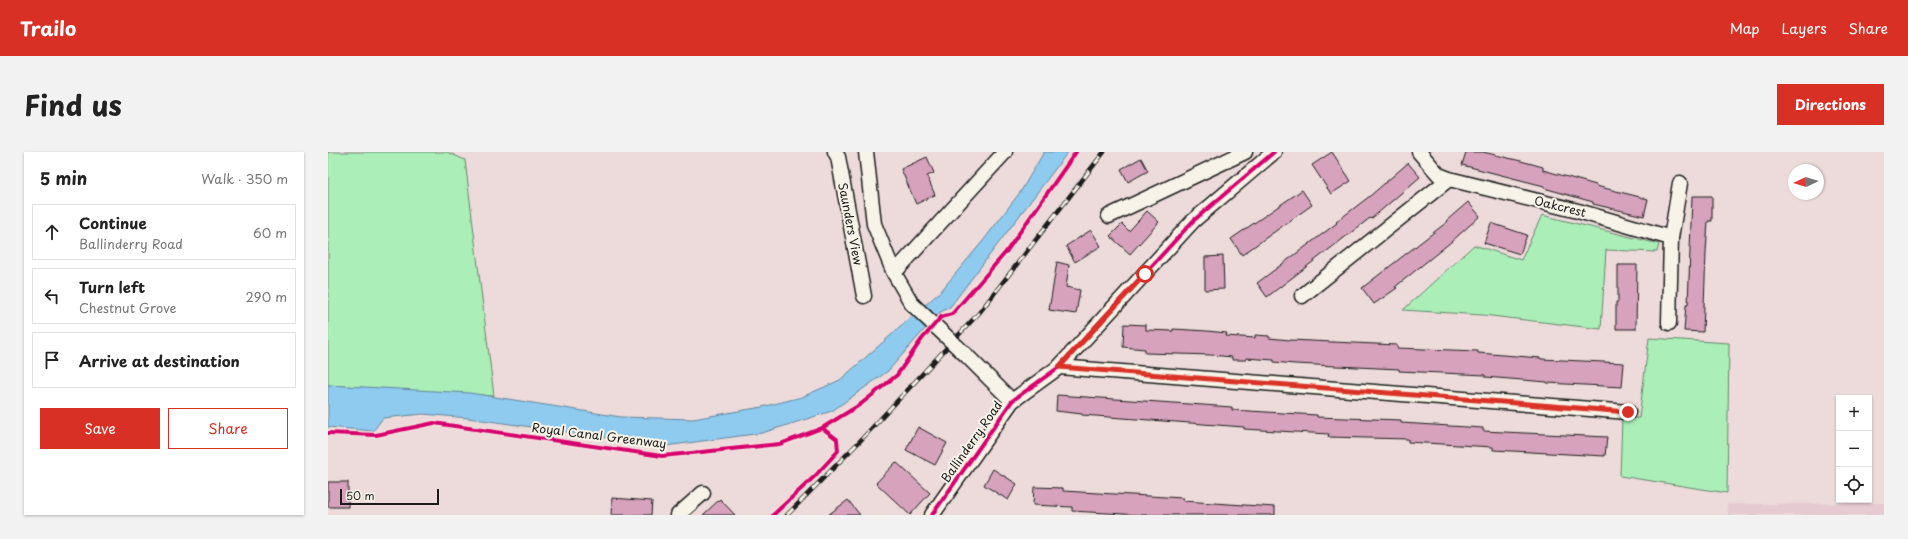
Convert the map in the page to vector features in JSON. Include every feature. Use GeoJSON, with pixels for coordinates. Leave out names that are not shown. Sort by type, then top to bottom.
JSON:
{"type":"FeatureCollection","features":[{"type":"Feature","properties":{"kind":"street","name":"Saunders View"},"geometry":{"type":"LineString","coordinates":[[835,152],[838,157],[864,296]]}},
{"type":"Feature","properties":{"kind":"street"},"geometry":{"type":"LineString","coordinates":[[866,152],[874,224],[894,273],[912,304],[1012,401]]}},
{"type":"Feature","properties":{"kind":"street"},"geometry":{"type":"LineString","coordinates":[[894,273],[1005,152]]}},
{"type":"Feature","properties":{"kind":"street"},"geometry":{"type":"LineString","coordinates":[[1109,216],[1245,152]]}},
{"type":"Feature","properties":{"kind":"street","name":"Ballinderry Road"},"geometry":{"type":"LineString","coordinates":[[935,514],[1012,401],[1059,367],[1193,221],[1274,152]]}},
{"type":"Feature","properties":{"kind":"street","name":"Oakcrest"},"geometry":{"type":"LineString","coordinates":[[1419,152],[1439,175],[1449,180],[1578,211],[1671,238]]}},
{"type":"Feature","properties":{"kind":"street"},"geometry":{"type":"LineString","coordinates":[[1302,296],[1449,180]]}},
{"type":"Feature","properties":{"kind":"street"},"geometry":{"type":"LineString","coordinates":[[1669,323],[1671,238],[1680,183]]}},
{"type":"Feature","properties":{"kind":"street"},"geometry":{"type":"LineString","coordinates":[[1059,367],[1628,412]]}},
{"type":"Feature","properties":{"kind":"street"},"geometry":{"type":"LineString","coordinates":[[678,515],[703,493]]}},
{"type":"Feature","properties":{"kind":"shaded area"},"geometry":{"type":"Polygon","coordinates":[[[1884,503],[1884,515],[1728,515],[1727,504],[1884,503]]]}},
{"type":"Feature","properties":{"kind":"green space"},"geometry":{"type":"Polygon","coordinates":[[[328,152],[447,152],[465,160],[494,396],[328,385],[328,152]]]}},
{"type":"Feature","properties":{"kind":"green space"},"geometry":{"type":"Polygon","coordinates":[[[1542,215],[1659,244],[1657,252],[1606,250],[1601,329],[1483,315],[1403,310],[1474,245],[1521,260],[1542,215]]]}},
{"type":"Feature","properties":{"kind":"green space"},"geometry":{"type":"Polygon","coordinates":[[[1649,338],[1729,343],[1727,493],[1620,476],[1622,418],[1639,418],[1649,338]]]}},
{"type":"Feature","properties":{"kind":"water"},"geometry":{"type":"Polygon","coordinates":[[[1044,152],[1068,152],[950,307],[939,313],[888,371],[832,411],[762,433],[665,446],[468,418],[423,414],[383,418],[373,431],[328,427],[328,385],[470,393],[621,417],[693,419],[762,407],[802,397],[840,380],[940,292],[983,241],[1021,191],[1044,152]]]}},
{"type":"Feature","properties":{"kind":"building"},"geometry":{"type":"Polygon","coordinates":[[[1332,152],[1351,181],[1331,194],[1312,165],[1332,152]]]}},
{"type":"Feature","properties":{"kind":"building"},"geometry":{"type":"Polygon","coordinates":[[[1466,152],[1483,152],[1521,161],[1543,167],[1543,170],[1596,186],[1648,199],[1644,216],[1593,204],[1593,202],[1544,188],[1544,186],[1462,165],[1466,152]]]}},
{"type":"Feature","properties":{"kind":"building"},"geometry":{"type":"Polygon","coordinates":[[[927,157],[934,173],[927,176],[935,195],[916,204],[901,169],[927,157]]]}},
{"type":"Feature","properties":{"kind":"building"},"geometry":{"type":"Polygon","coordinates":[[[1141,158],[1148,171],[1128,182],[1121,169],[1141,158]]]}},
{"type":"Feature","properties":{"kind":"building"},"geometry":{"type":"Polygon","coordinates":[[[1408,163],[1420,177],[1371,219],[1370,218],[1267,297],[1257,283],[1337,223],[1336,222],[1370,196],[1408,163]]]}},
{"type":"Feature","properties":{"kind":"building"},"geometry":{"type":"Polygon","coordinates":[[[1302,190],[1312,205],[1242,255],[1231,239],[1302,190]]]}},
{"type":"Feature","properties":{"kind":"building"},"geometry":{"type":"Polygon","coordinates":[[[1692,196],[1712,196],[1712,221],[1708,221],[1703,332],[1684,331],[1686,305],[1688,305],[1692,196]]]}},
{"type":"Feature","properties":{"kind":"building"},"geometry":{"type":"Polygon","coordinates":[[[1468,202],[1480,216],[1451,242],[1395,287],[1397,288],[1374,304],[1362,288],[1447,222],[1446,221],[1468,202]]]}},
{"type":"Feature","properties":{"kind":"building"},"geometry":{"type":"Polygon","coordinates":[[[1147,211],[1159,222],[1130,254],[1110,236],[1122,224],[1129,231],[1147,211]]]}},
{"type":"Feature","properties":{"kind":"building"},"geometry":{"type":"Polygon","coordinates":[[[1491,223],[1527,235],[1520,254],[1484,243],[1491,223]]]}},
{"type":"Feature","properties":{"kind":"building"},"geometry":{"type":"Polygon","coordinates":[[[1091,230],[1101,246],[1075,262],[1066,246],[1091,230]]]}},
{"type":"Feature","properties":{"kind":"building"},"geometry":{"type":"Polygon","coordinates":[[[1223,256],[1224,289],[1205,290],[1205,257],[1223,256]]]}},
{"type":"Feature","properties":{"kind":"building"},"geometry":{"type":"Polygon","coordinates":[[[1057,262],[1069,265],[1066,287],[1080,290],[1076,314],[1049,310],[1057,262]]]}},
{"type":"Feature","properties":{"kind":"building"},"geometry":{"type":"Polygon","coordinates":[[[1618,265],[1637,265],[1636,329],[1616,329],[1618,265]]]}},
{"type":"Feature","properties":{"kind":"building"},"geometry":{"type":"Polygon","coordinates":[[[1124,324],[1146,325],[1146,330],[1173,331],[1173,329],[1207,331],[1227,333],[1226,336],[1255,338],[1255,335],[1290,340],[1397,345],[1397,348],[1478,351],[1478,353],[1541,359],[1624,363],[1622,387],[1547,383],[1485,377],[1485,375],[1295,364],[1274,362],[1274,360],[1246,358],[1246,360],[1232,360],[1232,357],[1211,355],[1145,353],[1145,349],[1123,347],[1124,324]]]}},
{"type":"Feature","properties":{"kind":"building"},"geometry":{"type":"Polygon","coordinates":[[[1057,395],[1232,407],[1232,410],[1317,415],[1317,417],[1401,420],[1401,423],[1483,428],[1483,431],[1607,437],[1605,456],[1493,450],[1493,447],[1408,442],[1408,439],[1328,437],[1329,434],[1244,429],[1244,427],[1082,415],[1056,411],[1057,395]]]}},
{"type":"Feature","properties":{"kind":"building"},"geometry":{"type":"Polygon","coordinates":[[[918,427],[947,443],[935,465],[906,450],[918,427]]]}},
{"type":"Feature","properties":{"kind":"building"},"geometry":{"type":"Polygon","coordinates":[[[896,462],[930,493],[910,515],[876,483],[896,462]]]}},
{"type":"Feature","properties":{"kind":"building"},"geometry":{"type":"Polygon","coordinates":[[[993,469],[1017,484],[1008,500],[984,485],[993,469]]]}},
{"type":"Feature","properties":{"kind":"building"},"geometry":{"type":"Polygon","coordinates":[[[328,482],[348,482],[348,507],[328,507],[328,482]]]}},
{"type":"Feature","properties":{"kind":"building"},"geometry":{"type":"Polygon","coordinates":[[[1034,487],[1063,488],[1063,491],[1183,498],[1183,501],[1275,507],[1275,515],[1141,515],[1072,511],[1072,507],[1033,505],[1034,487]]]}},
{"type":"Feature","properties":{"kind":"building"},"geometry":{"type":"Polygon","coordinates":[[[612,498],[652,501],[651,515],[611,515],[612,498]]]}},
{"type":"Feature","properties":{"kind":"building"},"geometry":{"type":"Polygon","coordinates":[[[720,499],[735,515],[703,515],[720,499]]]}},
{"type":"Feature","properties":{"kind":"building"},"geometry":{"type":"Polygon","coordinates":[[[848,500],[860,515],[828,515],[848,500]]]}},
{"type":"Feature","properties":{"kind":"railway"},"geometry":{"type":"LineString","coordinates":[[787,515],[859,442],[979,313],[1104,152]]}},
{"type":"Feature","properties":{"kind":"cycle path","name":"Royal Canal Greenway"},"geometry":{"type":"LineString","coordinates":[[328,433],[376,435],[434,423],[662,456],[780,444],[822,428],[861,404],[897,375],[922,339],[941,317],[952,314],[1006,252],[1076,152]]}},
{"type":"Feature","properties":{"kind":"cycle path"},"geometry":{"type":"LineString","coordinates":[[932,515],[1012,401],[1059,367],[1193,221],[1274,152]]}},
{"type":"Feature","properties":{"kind":"cycle path"},"geometry":{"type":"LineString","coordinates":[[773,515],[815,476],[838,451],[837,439],[822,428]]}},
{"type":"Feature","properties":{"kind":"route"},"geometry":{"type":"LineString","coordinates":[[1145,274],[1059,367],[1628,412]]}}]}
